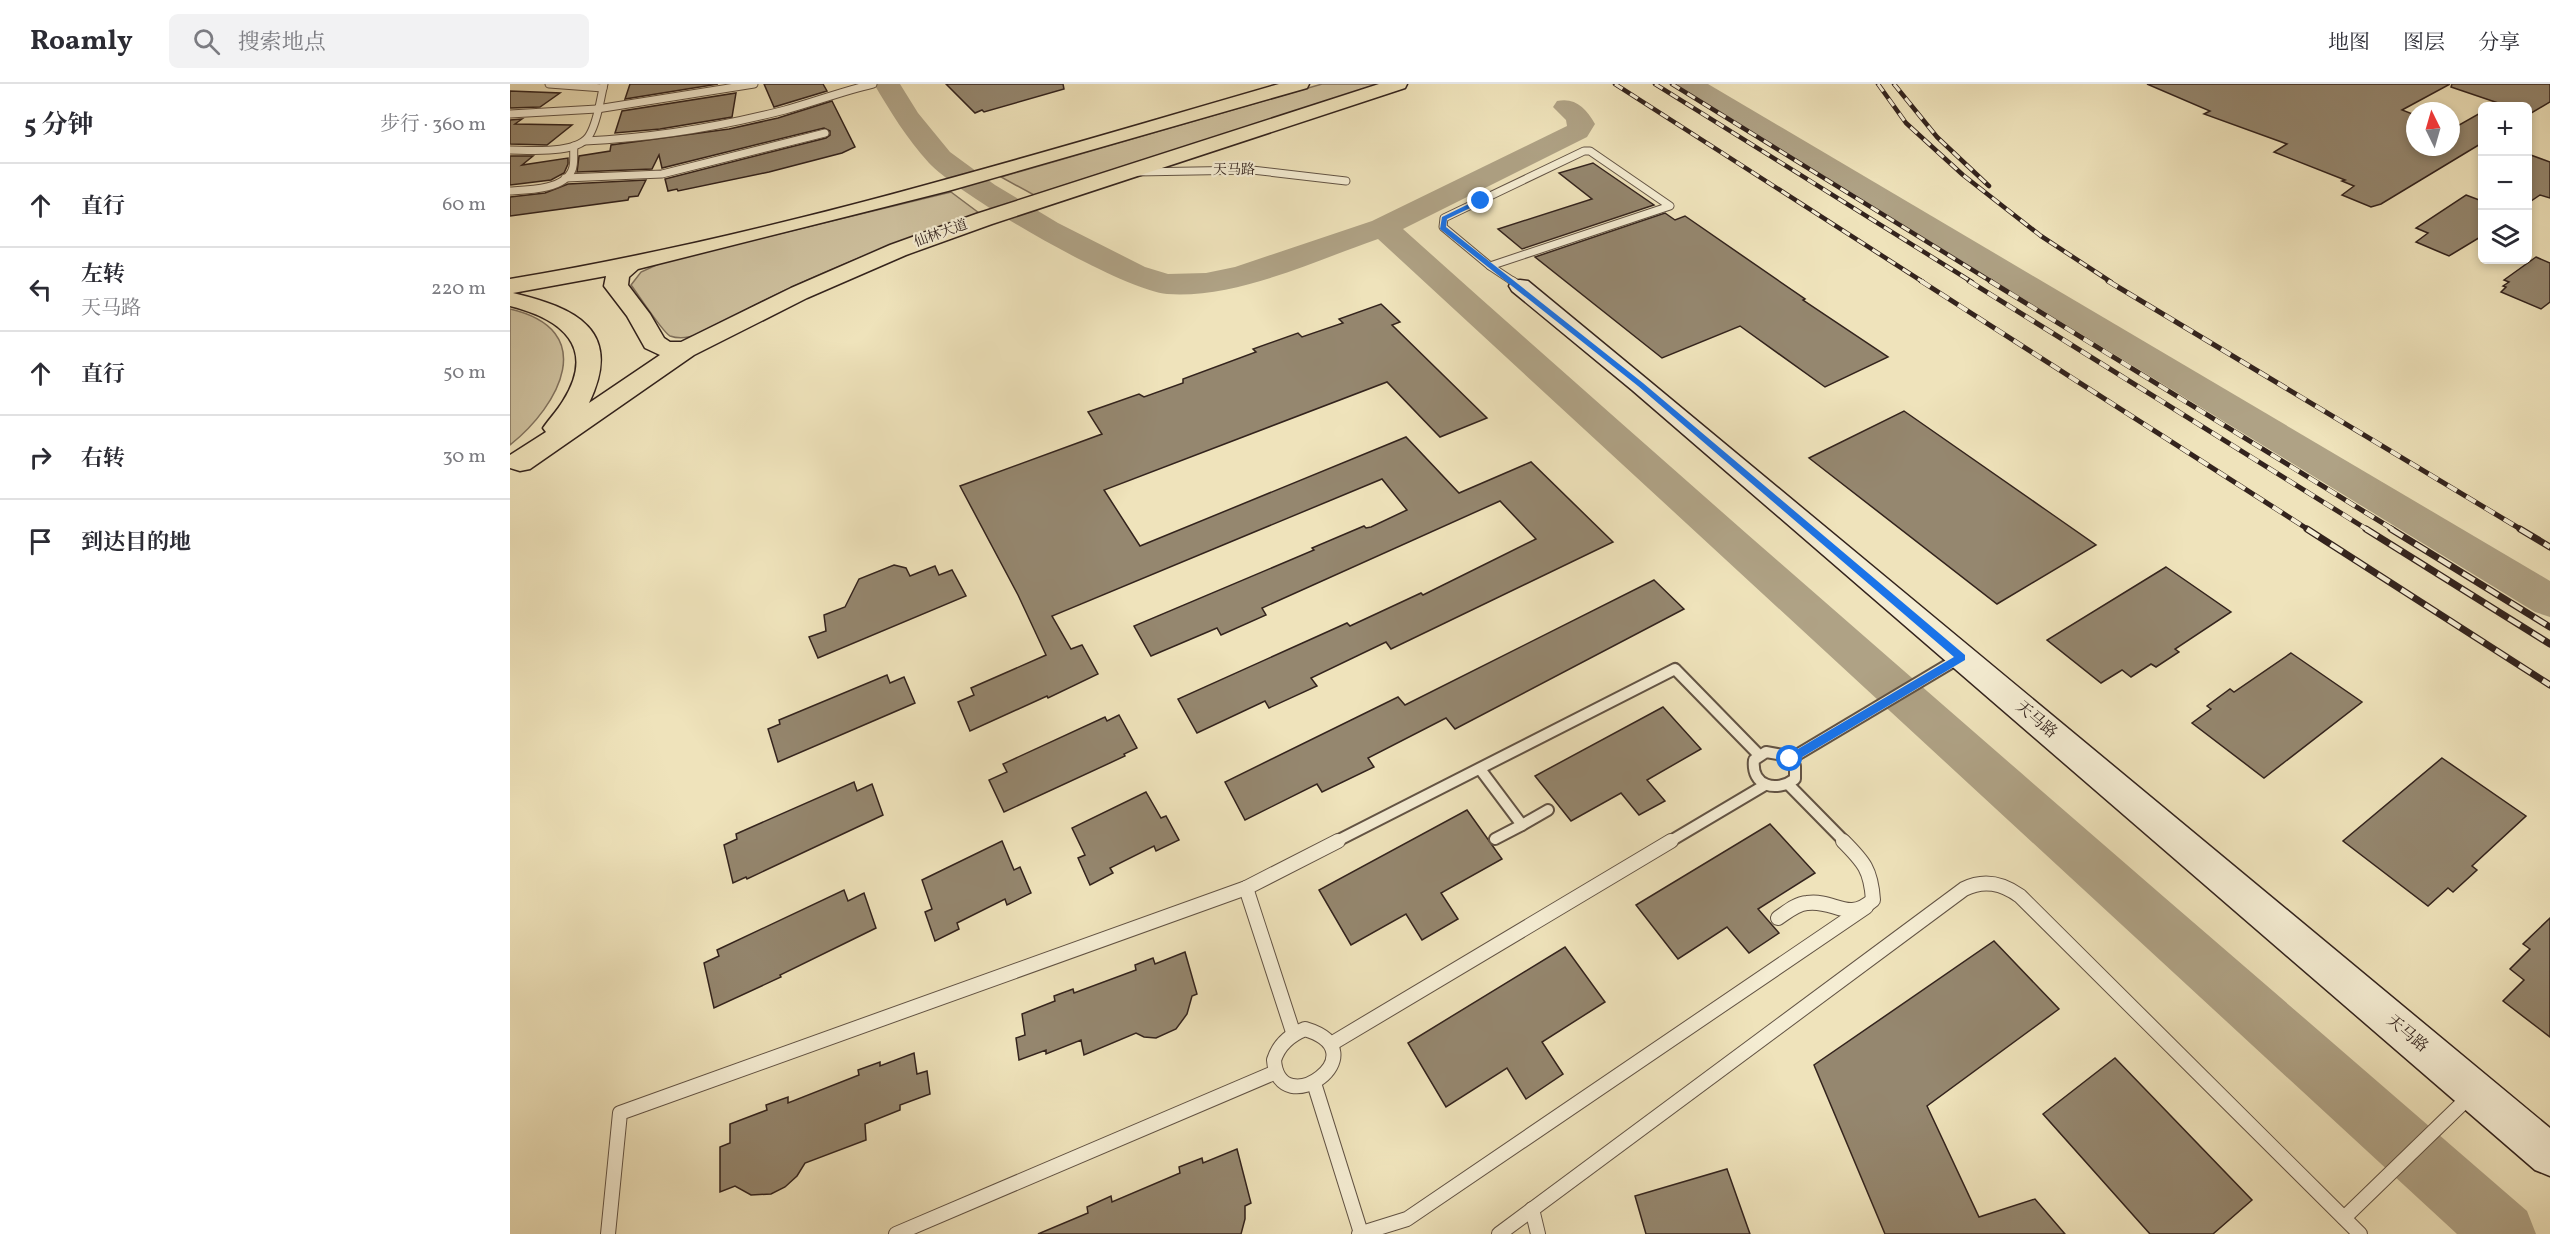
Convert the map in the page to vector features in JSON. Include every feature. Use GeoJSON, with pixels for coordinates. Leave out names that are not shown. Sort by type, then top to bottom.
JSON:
{"type":"FeatureCollection","features":[{"type":"Feature","properties":{"kind":"main road"},"geometry":{"type":"LineString","coordinates":[[510,286],[630,264],[942,186],[1300,84]]}},
{"type":"Feature","properties":{"kind":"main road","name":"仙林大道"},"geometry":{"type":"LineString","coordinates":[[515,466],[685,350],[800,293],[898,250],[1121,173],[1398,84]]}},
{"type":"Feature","properties":{"kind":"main road"},"geometry":{"type":"LineString","coordinates":[[630,264],[618,275],[616,286],[638,314],[654,343],[665,350],[685,350]]}},
{"type":"Feature","properties":{"kind":"main road"},"geometry":{"type":"LineString","coordinates":[[510,299],[534,304],[567,319],[582,334],[590,357],[589,371],[578,399],[548,438],[515,466]]}},
{"type":"Feature","properties":{"kind":"street","name":"天马路"},"geometry":{"type":"LineString","coordinates":[[1520,286],[1640,385],[1951,663],[2475,1091],[2550,1155]]}},
{"type":"Feature","properties":{"kind":"lane"},"geometry":{"type":"LineString","coordinates":[[510,150],[574,146],[590,136],[604,86],[549,84]]}},
{"type":"Feature","properties":{"kind":"lane"},"geometry":{"type":"LineString","coordinates":[[510,114],[597,109],[754,84]]}},
{"type":"Feature","properties":{"kind":"lane"},"geometry":{"type":"LineString","coordinates":[[585,141],[619,140],[723,123],[812,102],[838,92],[873,84]]}},
{"type":"Feature","properties":{"kind":"lane"},"geometry":{"type":"LineString","coordinates":[[510,191],[544,187],[565,178],[662,174],[825,134]]}},
{"type":"Feature","properties":{"kind":"lane"},"geometry":{"type":"LineString","coordinates":[[565,178],[572,170],[574,146]]}},
{"type":"Feature","properties":{"kind":"lane"},"geometry":{"type":"LineString","coordinates":[[1490,266],[1670,206],[1590,151],[1584,151],[1444,218],[1443,227],[1490,266],[1520,286]]}},
{"type":"Feature","properties":{"kind":"lane","name":"天马路"},"geometry":{"type":"LineString","coordinates":[[1121,173],[1252,170],[1346,181]]}},
{"type":"Feature","properties":{"kind":"lane"},"geometry":{"type":"LineString","coordinates":[[1790,759],[1951,663]]}},
{"type":"Feature","properties":{"kind":"lane"},"geometry":{"type":"LineString","coordinates":[[608,1234],[620,1113],[1246,888],[1675,669],[1759,755]]}},
{"type":"Feature","properties":{"kind":"lane"},"geometry":{"type":"LineString","coordinates":[[1775,752],[1790,759],[1795,765],[1796,772],[1795,779],[1790,785],[1773,788],[1765,785],[1753,774],[1754,760],[1759,755],[1775,752]]}},
{"type":"Feature","properties":{"kind":"lane"},"geometry":{"type":"LineString","coordinates":[[1480,768],[1522,825]]}},
{"type":"Feature","properties":{"kind":"lane"},"geometry":{"type":"LineString","coordinates":[[1331,1044],[1765,785]]}},
{"type":"Feature","properties":{"kind":"lane"},"geometry":{"type":"LineString","coordinates":[[1314,1083],[1360,1234],[1407,1219],[1866,908],[1873,900],[1874,890],[1864,862],[1790,785]]}},
{"type":"Feature","properties":{"kind":"lane"},"geometry":{"type":"LineString","coordinates":[[1496,839],[1548,810]]}},
{"type":"Feature","properties":{"kind":"lane"},"geometry":{"type":"LineString","coordinates":[[1499,1234],[1964,889],[1981,882],[2002,885],[2020,896],[2360,1234]]}},
{"type":"Feature","properties":{"kind":"lane"},"geometry":{"type":"LineString","coordinates":[[1246,888],[1293,1032]]}},
{"type":"Feature","properties":{"kind":"lane"},"geometry":{"type":"LineString","coordinates":[[1778,918],[1796,906],[1808,903],[1821,903],[1852,912],[1866,908]]}},
{"type":"Feature","properties":{"kind":"lane"},"geometry":{"type":"LineString","coordinates":[[1305,1029],[1316,1030],[1331,1044],[1333,1055],[1331,1066],[1324,1076],[1314,1083],[1303,1087],[1291,1086],[1276,1072],[1274,1061],[1277,1050],[1293,1032],[1305,1029]]}},
{"type":"Feature","properties":{"kind":"lane"},"geometry":{"type":"LineString","coordinates":[[896,1234],[1276,1072]]}},
{"type":"Feature","properties":{"kind":"lane"},"geometry":{"type":"LineString","coordinates":[[2344,1218],[2475,1091]]}},
{"type":"Feature","properties":{"kind":"lane"},"geometry":{"type":"LineString","coordinates":[[1532,1209],[1538,1234]]}},
{"type":"Feature","properties":{"kind":"shaded area"},"geometry":{"type":"Polygon","coordinates":[[[1322,84],[1380,84],[1034,195],[1001,177],[1322,84]]]}},
{"type":"Feature","properties":{"kind":"shaded area"},"geometry":{"type":"Polygon","coordinates":[[[951,192],[979,213],[826,272],[696,335],[678,338],[670,336],[656,321],[631,285],[641,272],[663,262],[951,192]]]}},
{"type":"Feature","properties":{"kind":"shaded area"},"geometry":{"type":"Polygon","coordinates":[[[510,309],[538,319],[555,333],[563,351],[562,370],[556,390],[544,410],[510,445],[510,309]]]}},
{"type":"Feature","properties":{"kind":"building"},"geometry":{"type":"Polygon","coordinates":[[[630,84],[718,84],[625,99],[630,84]]]}},
{"type":"Feature","properties":{"kind":"building"},"geometry":{"type":"Polygon","coordinates":[[[764,84],[823,84],[827,91],[774,107],[764,84]]]}},
{"type":"Feature","properties":{"kind":"building"},"geometry":{"type":"Polygon","coordinates":[[[946,84],[1063,84],[1064,89],[975,113],[946,84]]]}},
{"type":"Feature","properties":{"kind":"building"},"geometry":{"type":"Polygon","coordinates":[[[2147,84],[2450,84],[2417,102],[2406,102],[2406,108],[2402,110],[2406,112],[2406,156],[2460,156],[2460,125],[2478,114],[2478,145],[2381,204],[2371,207],[2342,195],[2354,186],[2342,181],[2345,180],[2274,152],[2287,144],[2204,114],[2210,111],[2147,84]]]}},
{"type":"Feature","properties":{"kind":"building"},"geometry":{"type":"Polygon","coordinates":[[[2452,84],[2550,84],[2550,102],[2532,113],[2532,102],[2495,102],[2451,87],[2452,84]]]}},
{"type":"Feature","properties":{"kind":"building"},"geometry":{"type":"Polygon","coordinates":[[[510,91],[560,93],[540,107],[510,108],[510,91]]]}},
{"type":"Feature","properties":{"kind":"building"},"geometry":{"type":"Polygon","coordinates":[[[736,93],[732,117],[660,129],[615,133],[622,111],[736,93]]]}},
{"type":"Feature","properties":{"kind":"building"},"geometry":{"type":"Polygon","coordinates":[[[832,101],[855,147],[842,153],[769,172],[678,191],[677,189],[668,191],[665,179],[826,138],[830,135],[830,131],[824,128],[662,168],[659,155],[652,169],[577,172],[579,156],[610,151],[611,145],[729,129],[778,118],[832,101]]]}},
{"type":"Feature","properties":{"kind":"building"},"geometry":{"type":"Polygon","coordinates":[[[522,119],[515,124],[572,125],[547,145],[510,144],[510,120],[522,119]]]}},
{"type":"Feature","properties":{"kind":"building"},"geometry":{"type":"Polygon","coordinates":[[[2532,155],[2550,162],[2550,198],[2540,195],[2532,200],[2532,155]]]}},
{"type":"Feature","properties":{"kind":"building"},"geometry":{"type":"Polygon","coordinates":[[[510,156],[533,156],[522,165],[568,158],[568,164],[564,173],[551,180],[510,185],[510,156]]]}},
{"type":"Feature","properties":{"kind":"building"},"geometry":{"type":"Polygon","coordinates":[[[1593,163],[1654,205],[1522,249],[1498,229],[1592,199],[1559,173],[1593,163]]]}},
{"type":"Feature","properties":{"kind":"building"},"geometry":{"type":"Polygon","coordinates":[[[646,180],[638,196],[629,197],[628,200],[510,216],[510,197],[545,193],[568,184],[646,180]]]}},
{"type":"Feature","properties":{"kind":"building"},"geometry":{"type":"Polygon","coordinates":[[[2466,195],[2478,200],[2478,238],[2449,256],[2416,242],[2428,233],[2416,228],[2466,195]]]}},
{"type":"Feature","properties":{"kind":"building"},"geometry":{"type":"Polygon","coordinates":[[[1665,213],[1675,220],[1685,216],[1888,357],[1825,387],[1740,326],[1662,358],[1535,257],[1665,213]]]}},
{"type":"Feature","properties":{"kind":"building"},"geometry":{"type":"Polygon","coordinates":[[[2536,257],[2550,263],[2550,302],[2541,309],[2501,292],[2506,287],[2503,286],[2509,282],[2504,280],[2526,264],[2532,264],[2532,260],[2536,257]]]}},
{"type":"Feature","properties":{"kind":"building"},"geometry":{"type":"Polygon","coordinates":[[[1381,304],[1400,322],[1392,325],[1487,418],[1440,437],[1387,382],[1104,490],[1140,546],[1406,437],[1459,493],[1531,462],[1613,542],[1391,649],[1386,642],[1311,678],[1317,686],[1269,708],[1265,701],[1197,733],[1178,699],[1347,623],[1350,626],[1421,593],[1423,595],[1536,539],[1500,501],[1262,608],[1266,615],[1221,635],[1217,628],[1151,656],[1134,626],[1314,550],[1312,548],[1364,526],[1371,527],[1407,510],[1382,479],[1052,616],[1071,649],[1082,645],[1098,674],[970,731],[958,702],[974,695],[971,688],[1046,655],[1018,595],[960,486],[1102,434],[1088,412],[1139,394],[1144,397],[1183,383],[1183,379],[1256,352],[1253,349],[1298,333],[1302,337],[1343,323],[1339,319],[1381,304]]]}},
{"type":"Feature","properties":{"kind":"building"},"geometry":{"type":"Polygon","coordinates":[[[1904,411],[2096,545],[1997,604],[1809,458],[1904,411]]]}},
{"type":"Feature","properties":{"kind":"building"},"geometry":{"type":"Polygon","coordinates":[[[894,565],[906,568],[910,576],[935,566],[939,575],[952,570],[966,596],[818,658],[809,637],[826,631],[824,615],[845,607],[859,579],[894,565]]]}},
{"type":"Feature","properties":{"kind":"building"},"geometry":{"type":"Polygon","coordinates":[[[2166,567],[2231,612],[2175,649],[2179,652],[2156,667],[2151,664],[2131,677],[2122,670],[2101,683],[2047,640],[2166,567]]]}},
{"type":"Feature","properties":{"kind":"building"},"geometry":{"type":"Polygon","coordinates":[[[1654,580],[1684,609],[1455,729],[1446,718],[1368,758],[1374,767],[1322,792],[1317,784],[1245,820],[1225,782],[1398,697],[1405,705],[1654,580]]]}},
{"type":"Feature","properties":{"kind":"building"},"geometry":{"type":"Polygon","coordinates":[[[2291,653],[2362,702],[2264,778],[2192,723],[2211,709],[2207,706],[2230,689],[2234,692],[2291,653]]]}},
{"type":"Feature","properties":{"kind":"building"},"geometry":{"type":"Polygon","coordinates":[[[887,675],[890,683],[904,677],[915,703],[778,762],[768,729],[780,724],[779,720],[887,675]]]}},
{"type":"Feature","properties":{"kind":"building"},"geometry":{"type":"Polygon","coordinates":[[[1663,707],[1701,749],[1647,780],[1665,801],[1639,815],[1621,793],[1571,821],[1535,776],[1663,707]]]}},
{"type":"Feature","properties":{"kind":"building"},"geometry":{"type":"Polygon","coordinates":[[[1119,715],[1137,748],[1124,754],[1125,756],[1004,812],[989,780],[1007,772],[1003,764],[1105,717],[1107,721],[1119,715]]]}},
{"type":"Feature","properties":{"kind":"building"},"geometry":{"type":"Polygon","coordinates":[[[2442,758],[2526,816],[2472,866],[2477,870],[2453,892],[2448,888],[2428,906],[2343,841],[2442,758]]]}},
{"type":"Feature","properties":{"kind":"building"},"geometry":{"type":"Polygon","coordinates":[[[854,782],[857,791],[872,784],[883,815],[747,879],[746,877],[733,883],[724,845],[737,839],[736,834],[854,782]]]}},
{"type":"Feature","properties":{"kind":"building"},"geometry":{"type":"Polygon","coordinates":[[[1146,792],[1161,818],[1166,816],[1179,840],[1156,851],[1154,846],[1110,868],[1113,873],[1090,885],[1078,858],[1085,855],[1072,828],[1146,792]]]}},
{"type":"Feature","properties":{"kind":"building"},"geometry":{"type":"Polygon","coordinates":[[[1467,810],[1502,859],[1441,893],[1458,919],[1422,940],[1406,914],[1351,945],[1319,890],[1467,810]]]}},
{"type":"Feature","properties":{"kind":"building"},"geometry":{"type":"Polygon","coordinates":[[[1770,824],[1815,873],[1758,909],[1779,933],[1749,953],[1727,927],[1678,959],[1636,905],[1770,824]]]}},
{"type":"Feature","properties":{"kind":"building"},"geometry":{"type":"Polygon","coordinates":[[[1002,841],[1014,870],[1020,867],[1031,893],[1007,905],[1005,899],[957,923],[959,929],[935,941],[925,912],[932,909],[922,880],[1002,841]]]}},
{"type":"Feature","properties":{"kind":"building"},"geometry":{"type":"Polygon","coordinates":[[[844,890],[848,901],[864,893],[876,928],[780,975],[781,977],[714,1008],[704,963],[719,956],[717,950],[844,890]]]}},
{"type":"Feature","properties":{"kind":"building"},"geometry":{"type":"Polygon","coordinates":[[[2550,918],[2550,1037],[2503,1001],[2524,980],[2510,969],[2530,949],[2523,944],[2550,918]]]}},
{"type":"Feature","properties":{"kind":"building"},"geometry":{"type":"Polygon","coordinates":[[[1994,941],[2059,1009],[1927,1106],[1979,1217],[2035,1199],[2065,1234],[1885,1234],[1814,1065],[1994,941]]]}},
{"type":"Feature","properties":{"kind":"building"},"geometry":{"type":"Polygon","coordinates":[[[1565,947],[1605,1002],[1542,1042],[1563,1074],[1526,1099],[1507,1068],[1446,1107],[1408,1043],[1565,947]]]}},
{"type":"Feature","properties":{"kind":"building"},"geometry":{"type":"Polygon","coordinates":[[[1185,952],[1197,994],[1192,996],[1187,1014],[1176,1029],[1156,1038],[1144,1037],[1136,1033],[1084,1055],[1081,1040],[1046,1054],[1046,1050],[1019,1060],[1016,1038],[1025,1035],[1022,1014],[1055,1001],[1054,996],[1073,989],[1074,993],[1136,970],[1135,965],[1153,958],[1155,964],[1185,952]]]}},
{"type":"Feature","properties":{"kind":"building"},"geometry":{"type":"Polygon","coordinates":[[[914,1053],[917,1074],[927,1071],[930,1094],[900,1105],[900,1110],[865,1124],[866,1140],[805,1163],[797,1176],[785,1187],[771,1194],[751,1195],[735,1186],[720,1192],[720,1147],[730,1143],[730,1124],[767,1110],[766,1105],[788,1097],[788,1103],[859,1075],[858,1070],[880,1062],[880,1066],[914,1053]]]}},
{"type":"Feature","properties":{"kind":"building"},"geometry":{"type":"Polygon","coordinates":[[[2115,1058],[2252,1200],[2213,1234],[2150,1234],[2043,1114],[2115,1058]]]}},
{"type":"Feature","properties":{"kind":"building"},"geometry":{"type":"Polygon","coordinates":[[[1237,1149],[1251,1203],[1245,1206],[1245,1219],[1241,1234],[1038,1234],[1088,1213],[1087,1207],[1111,1196],[1112,1202],[1180,1173],[1179,1167],[1202,1158],[1203,1163],[1237,1149]]]}},
{"type":"Feature","properties":{"kind":"building"},"geometry":{"type":"Polygon","coordinates":[[[1727,1169],[1750,1234],[1646,1234],[1635,1196],[1727,1169]]]}},
{"type":"Feature","properties":{"kind":"waterway"},"geometry":{"type":"LineString","coordinates":[[887,84],[907,117],[940,158],[985,191],[1047,229],[1134,274],[1166,284],[1206,283],[1243,275],[1383,227]]}},
{"type":"Feature","properties":{"kind":"waterway"},"geometry":{"type":"LineString","coordinates":[[1690,84],[2550,601]]}},
{"type":"Feature","properties":{"kind":"waterway"},"geometry":{"type":"LineString","coordinates":[[1383,227],[1577,131],[1581,124],[1577,116],[1566,107]]}},
{"type":"Feature","properties":{"kind":"waterway"},"geometry":{"type":"LineString","coordinates":[[1383,227],[1944,734],[2504,1234]]}},
{"type":"Feature","properties":{"kind":"railway"},"geometry":{"type":"LineString","coordinates":[[1615,84],[1923,282]]}},
{"type":"Feature","properties":{"kind":"railway"},"geometry":{"type":"LineString","coordinates":[[1655,84],[1972,282]]}},
{"type":"Feature","properties":{"kind":"railway"},"geometry":{"type":"LineString","coordinates":[[1672,84],[1992,282]]}},
{"type":"Feature","properties":{"kind":"railway"},"geometry":{"type":"LineString","coordinates":[[1878,84],[1906,123],[1963,175],[2041,236],[2111,282]]}},
{"type":"Feature","properties":{"kind":"railway"},"geometry":{"type":"LineString","coordinates":[[1894,84],[1937,137],[1989,186]]}},
{"type":"Feature","properties":{"kind":"railway"},"geometry":{"type":"LineString","coordinates":[[1921,281],[2309,530]]}},
{"type":"Feature","properties":{"kind":"railway"},"geometry":{"type":"LineString","coordinates":[[1969,281],[2368,530]]}},
{"type":"Feature","properties":{"kind":"railway"},"geometry":{"type":"LineString","coordinates":[[1990,281],[2394,530]]}},
{"type":"Feature","properties":{"kind":"railway"},"geometry":{"type":"LineString","coordinates":[[2108,281],[2522,530]]}},
{"type":"Feature","properties":{"kind":"railway"},"geometry":{"type":"LineString","coordinates":[[2307,529],[2550,685]]}},
{"type":"Feature","properties":{"kind":"railway"},"geometry":{"type":"LineString","coordinates":[[2366,529],[2550,644]]}},
{"type":"Feature","properties":{"kind":"railway"},"geometry":{"type":"LineString","coordinates":[[2391,529],[2550,627]]}},
{"type":"Feature","properties":{"kind":"railway"},"geometry":{"type":"LineString","coordinates":[[2520,529],[2550,547]]}},
{"type":"Feature","properties":{"kind":"route"},"geometry":{"type":"LineString","coordinates":[[1481,201],[1444,218],[1443,227],[1490,266],[1520,286],[1640,385],[1962,657],[1790,759]]}}]}
